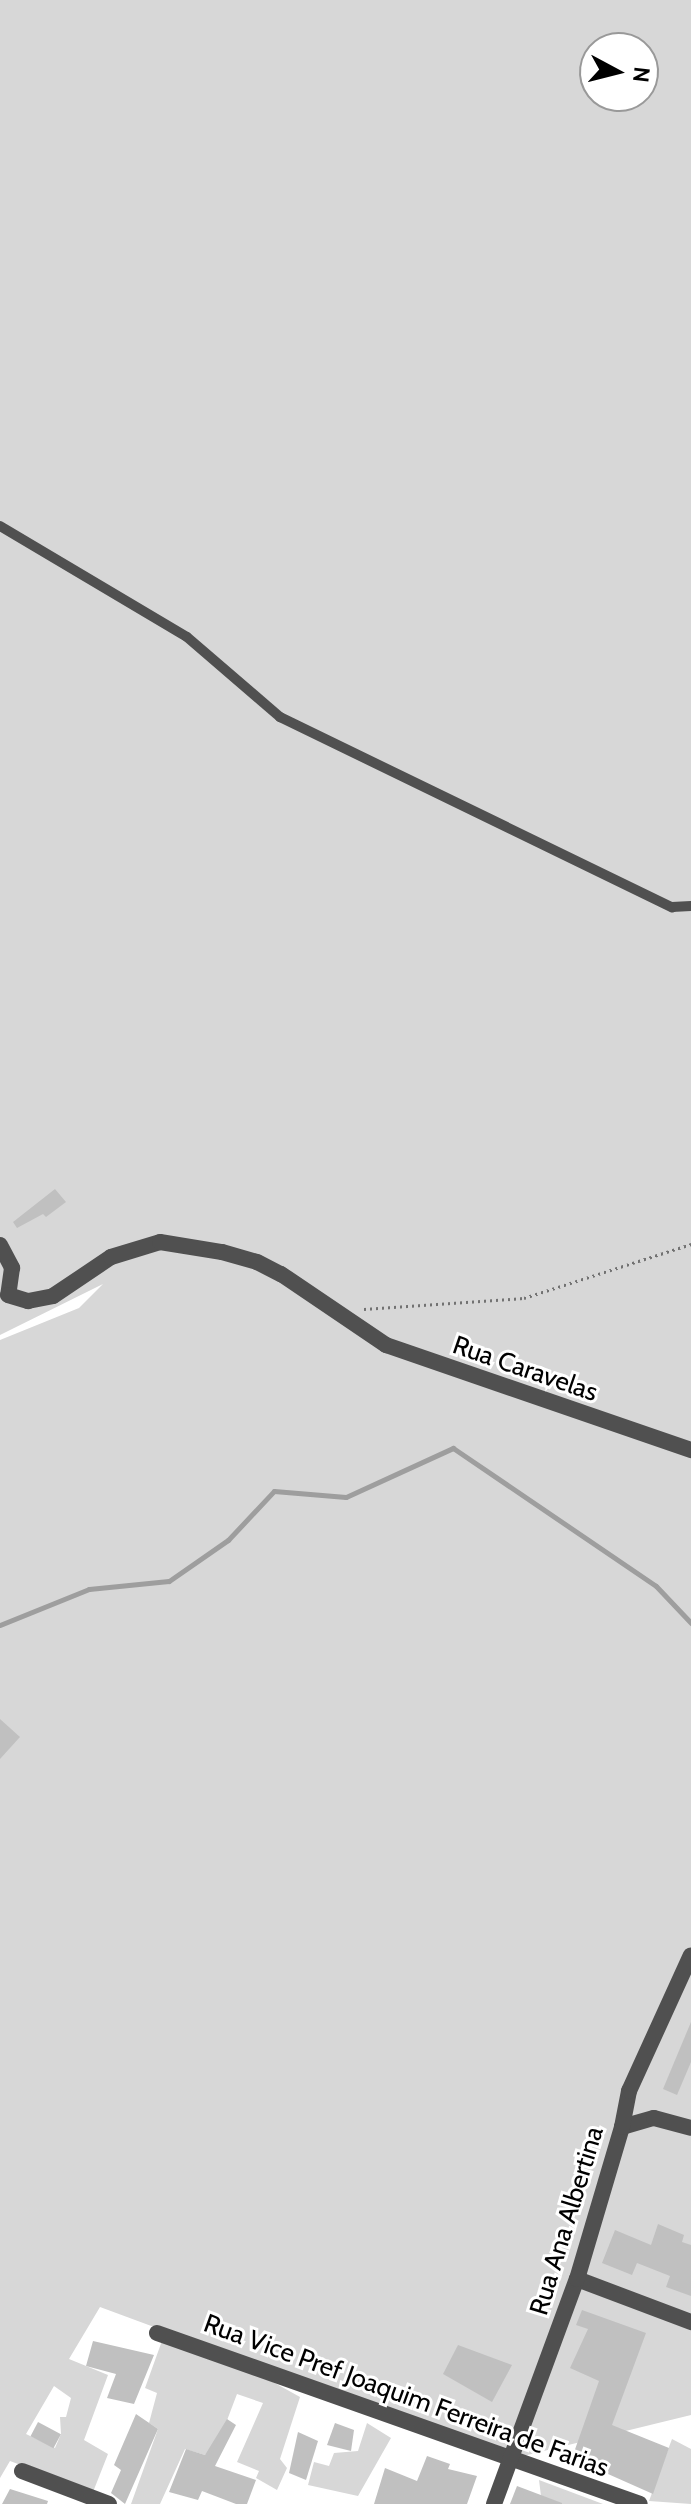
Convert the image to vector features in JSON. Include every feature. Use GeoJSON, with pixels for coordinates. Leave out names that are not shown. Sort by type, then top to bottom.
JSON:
{"type":"FeatureCollection","features":[{"type":"Feature","properties":{"kind":"street","name":"Rua Caravelas"},"geometry":{"type":"LineString","coordinates":[[4,1298],[28,1301],[53,1296],[111,1257],[160,1242],[184,1244],[257,1262],[281,1274],[386,1345],[691,1450]]}},
{"type":"Feature","properties":{"kind":"street"},"geometry":{"type":"LineString","coordinates":[[0,1245],[12,1268],[4,1298]]}},
{"type":"Feature","properties":{"kind":"street","name":"Rua Ana Albertina"},"geometry":{"type":"LineString","coordinates":[[494,2504],[577,2279],[638,2068],[691,1955]]}},
{"type":"Feature","properties":{"kind":"street"},"geometry":{"type":"LineString","coordinates":[[622,2127],[654,2118],[691,2128]]}},
{"type":"Feature","properties":{"kind":"street"},"geometry":{"type":"LineString","coordinates":[[577,2279],[691,2322]]}},
{"type":"Feature","properties":{"kind":"street","name":"Rua Vice Pref Joaquim Ferreira de Farias"},"geometry":{"type":"LineString","coordinates":[[157,2333],[640,2504]]}},
{"type":"Feature","properties":{"kind":"street"},"geometry":{"type":"LineString","coordinates":[[22,2471],[109,2504]]}},
{"type":"Feature","properties":{"kind":"lane"},"geometry":{"type":"LineString","coordinates":[[0,526],[187,637],[280,717],[672,907],[691,906]]}},
{"type":"Feature","properties":{"kind":"path"},"geometry":{"type":"LineString","coordinates":[[333,1311],[524,1298],[691,1244]]}},
{"type":"Feature","properties":{"kind":"shaded area"},"geometry":{"type":"Polygon","coordinates":[[[0,0],[691,0],[691,2415],[511,2459],[100,2307],[69,2359],[108,2375],[84,2440],[108,2454],[93,2492],[10,2461],[0,2478],[0,1340],[79,1308],[103,1284],[0,1335],[0,0]],[[54,2386],[26,2434],[55,2448],[61,2434],[60,2417],[66,2417],[71,2398],[54,2386]]]}},
{"type":"Feature","properties":{"kind":"shaded area"},"geometry":{"type":"Polygon","coordinates":[[[163,2338],[273,2382],[300,2397],[280,2459],[287,2468],[277,2490],[256,2478],[259,2471],[237,2462],[263,2403],[237,2394],[218,2444],[205,2455],[185,2449],[160,2504],[131,2504],[158,2429],[149,2423],[157,2393],[145,2388],[163,2338]]]}},
{"type":"Feature","properties":{"kind":"shaded area"},"geometry":{"type":"Polygon","coordinates":[[[367,2423],[391,2438],[358,2496],[308,2485],[314,2462],[329,2466],[334,2453],[358,2451],[367,2423]]]}},
{"type":"Feature","properties":{"kind":"shaded area"},"geometry":{"type":"Polygon","coordinates":[[[672,2439],[691,2449],[691,2504],[649,2501],[672,2439]]]}},
{"type":"Feature","properties":{"kind":"shaded area"},"geometry":{"type":"Polygon","coordinates":[[[539,2480],[603,2504],[542,2504],[539,2480]]]}},
{"type":"Feature","properties":{"kind":"building"},"geometry":{"type":"Polygon","coordinates":[[[55,1189],[66,1202],[46,1217],[43,1214],[17,1228],[13,1222],[55,1189]]]}},
{"type":"Feature","properties":{"kind":"building"},"geometry":{"type":"Polygon","coordinates":[[[0,1719],[20,1737],[0,1759],[0,1719]]]}},
{"type":"Feature","properties":{"kind":"building"},"geometry":{"type":"Polygon","coordinates":[[[691,2022],[691,2062],[677,2095],[663,2089],[691,2022]]]}},
{"type":"Feature","properties":{"kind":"building"},"geometry":{"type":"Polygon","coordinates":[[[658,2224],[684,2235],[682,2242],[691,2245],[691,2296],[666,2287],[670,2276],[637,2263],[632,2275],[602,2263],[615,2230],[651,2245],[658,2224]]]}},
{"type":"Feature","properties":{"kind":"building"},"geometry":{"type":"Polygon","coordinates":[[[582,2310],[646,2333],[612,2425],[669,2448],[653,2494],[572,2458],[599,2381],[570,2368],[588,2329],[576,2325],[582,2310]]]}},
{"type":"Feature","properties":{"kind":"building"},"geometry":{"type":"Polygon","coordinates":[[[93,2341],[154,2355],[134,2404],[107,2398],[116,2374],[86,2366],[93,2341]]]}},
{"type":"Feature","properties":{"kind":"building"},"geometry":{"type":"Polygon","coordinates":[[[458,2345],[512,2365],[492,2402],[443,2374],[458,2345]]]}},
{"type":"Feature","properties":{"kind":"building"},"geometry":{"type":"Polygon","coordinates":[[[136,2414],[158,2429],[125,2504],[111,2493],[121,2470],[114,2465],[136,2414]]]}},
{"type":"Feature","properties":{"kind":"building"},"geometry":{"type":"Polygon","coordinates":[[[227,2419],[236,2425],[215,2466],[256,2480],[247,2504],[236,2504],[202,2491],[198,2500],[169,2492],[186,2449],[205,2455],[227,2419]]]}},
{"type":"Feature","properties":{"kind":"building"},"geometry":{"type":"Polygon","coordinates":[[[38,2422],[61,2434],[53,2448],[30,2436],[38,2422]]]}},
{"type":"Feature","properties":{"kind":"building"},"geometry":{"type":"Polygon","coordinates":[[[335,2423],[354,2430],[351,2451],[327,2445],[335,2423]]]}},
{"type":"Feature","properties":{"kind":"building"},"geometry":{"type":"Polygon","coordinates":[[[298,2432],[318,2441],[306,2480],[289,2473],[298,2432]]]}},
{"type":"Feature","properties":{"kind":"building"},"geometry":{"type":"Polygon","coordinates":[[[427,2456],[450,2464],[448,2469],[477,2476],[467,2504],[374,2504],[385,2468],[417,2481],[427,2456]]]}},
{"type":"Feature","properties":{"kind":"building"},"geometry":{"type":"Polygon","coordinates":[[[517,2486],[562,2503],[562,2504],[510,2504],[517,2486]]]}},
{"type":"Feature","properties":{"kind":"building"},"geometry":{"type":"Polygon","coordinates":[[[10,2489],[48,2501],[47,2504],[2,2504],[10,2489]]]}},
{"type":"Feature","properties":{"kind":"waterway"},"geometry":{"type":"LineString","coordinates":[[0,1625],[89,1589],[169,1581],[228,1540],[274,1491],[346,1497],[453,1448],[656,1586],[691,1623]]}}]}
